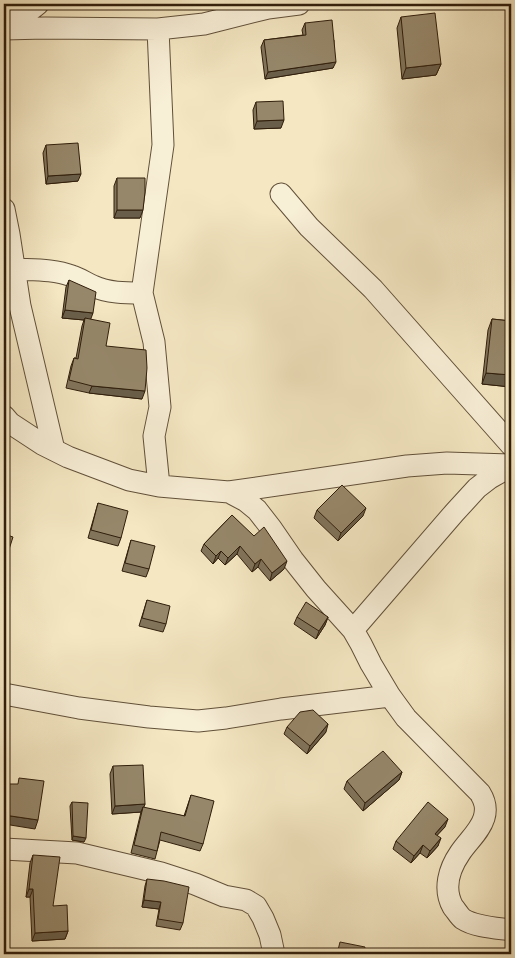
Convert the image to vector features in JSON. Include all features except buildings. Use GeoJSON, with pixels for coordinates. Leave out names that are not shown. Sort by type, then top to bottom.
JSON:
{"type":"FeatureCollection","features":[{"type":"Feature","properties":{"kind":"street"},"geometry":{"type":"LineString","coordinates":[[4,28],[38,4]]}},
{"type":"Feature","properties":{"kind":"street"},"geometry":{"type":"LineString","coordinates":[[4,28],[158,29],[204,24],[268,8],[299,4]]}},
{"type":"Feature","properties":{"kind":"street"},"geometry":{"type":"LineString","coordinates":[[158,29],[163,145],[142,293],[154,342],[160,407],[154,436],[159,486]]}},
{"type":"Feature","properties":{"kind":"street"},"geometry":{"type":"LineString","coordinates":[[281,194],[309,227],[373,289],[511,445]]}},
{"type":"Feature","properties":{"kind":"street"},"geometry":{"type":"LineString","coordinates":[[4,209],[20,306],[54,450]]}},
{"type":"Feature","properties":{"kind":"street"},"geometry":{"type":"LineString","coordinates":[[14,269],[52,271],[72,276],[104,290],[119,293],[142,293]]}},
{"type":"Feature","properties":{"kind":"street"},"geometry":{"type":"LineString","coordinates":[[6,424],[68,457],[130,480],[159,486],[228,492],[407,466],[447,463],[511,466]]}},
{"type":"Feature","properties":{"kind":"street"},"geometry":{"type":"LineString","coordinates":[[353,630],[454,512],[477,488],[511,466]]}},
{"type":"Feature","properties":{"kind":"street"},"geometry":{"type":"LineString","coordinates":[[228,492],[246,501],[257,510],[293,560],[353,630],[390,696],[406,718],[480,793],[485,802],[484,820],[453,865],[447,884],[449,899],[454,909],[462,918],[492,928],[511,930]]}},
{"type":"Feature","properties":{"kind":"street"},"geometry":{"type":"LineString","coordinates":[[4,694],[80,708],[198,721],[390,696]]}},
{"type":"Feature","properties":{"kind":"street"},"geometry":{"type":"LineString","coordinates":[[4,849],[77,853],[161,873],[224,896],[246,900],[256,906],[263,918],[270,935],[274,954]]}}]}
